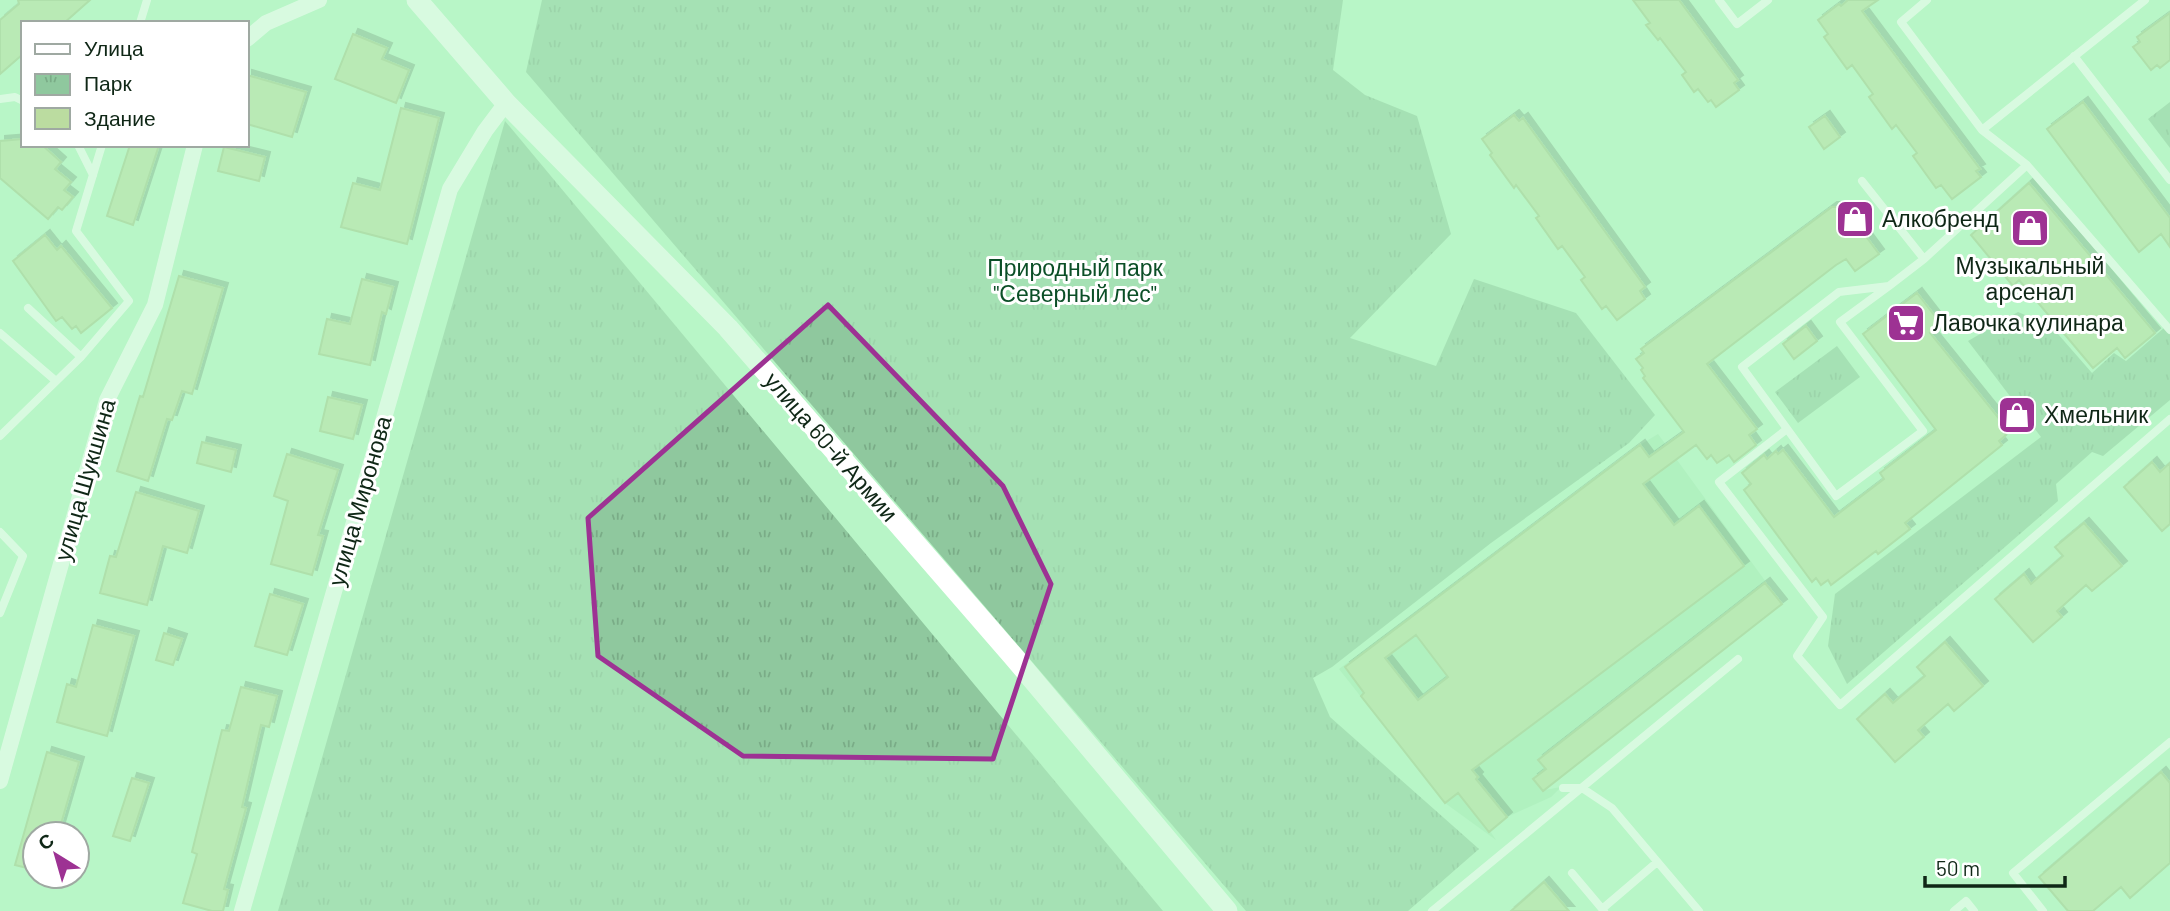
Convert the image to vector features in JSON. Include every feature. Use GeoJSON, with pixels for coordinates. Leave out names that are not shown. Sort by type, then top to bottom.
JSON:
{"type":"FeatureCollection","features":[{"type":"Feature","properties":{"kind":"street"},"geometry":{"type":"LineString","coordinates":[[248,38],[266,23],[318,0]]}},
{"type":"Feature","properties":{"kind":"street","name":"улица 60-й Армии"},"geometry":{"type":"LineString","coordinates":[[417,0],[506,103],[728,328],[1013,656],[1227,911]]}},
{"type":"Feature","properties":{"kind":"street","name":"улица Миронова"},"geometry":{"type":"LineString","coordinates":[[242,911],[450,189],[485,131],[506,103]]}},
{"type":"Feature","properties":{"kind":"street","name":"улица Шукшина"},"geometry":{"type":"LineString","coordinates":[[0,781],[6,734],[107,400],[155,305],[194,147]]}},
{"type":"Feature","properties":{"kind":"lane"},"geometry":{"type":"LineString","coordinates":[[141,21],[147,0]]}},
{"type":"Feature","properties":{"kind":"lane"},"geometry":{"type":"LineString","coordinates":[[1719,0],[1737,24],[1768,0]]}},
{"type":"Feature","properties":{"kind":"lane"},"geometry":{"type":"LineString","coordinates":[[1927,0],[1901,22],[1982,130],[2027,165],[2167,320],[2170,330]]}},
{"type":"Feature","properties":{"kind":"lane"},"geometry":{"type":"LineString","coordinates":[[1982,130],[2146,0]]}},
{"type":"Feature","properties":{"kind":"lane"},"geometry":{"type":"LineString","coordinates":[[2074,56],[2170,180]]}},
{"type":"Feature","properties":{"kind":"lane"},"geometry":{"type":"LineString","coordinates":[[0,99],[15,97],[21,100]]}},
{"type":"Feature","properties":{"kind":"lane"},"geometry":{"type":"LineString","coordinates":[[79,147],[93,175]]}},
{"type":"Feature","properties":{"kind":"lane"},"geometry":{"type":"LineString","coordinates":[[0,436],[81,356],[129,301],[76,231],[101,147]]}},
{"type":"Feature","properties":{"kind":"lane"},"geometry":{"type":"LineString","coordinates":[[1889,286],[1839,292],[1742,368],[1836,496],[1923,431],[1840,322],[1889,286],[1923,259],[2027,165]]}},
{"type":"Feature","properties":{"kind":"lane"},"geometry":{"type":"LineString","coordinates":[[1862,181],[1923,259]]}},
{"type":"Feature","properties":{"kind":"lane"},"geometry":{"type":"LineString","coordinates":[[28,308],[81,356]]}},
{"type":"Feature","properties":{"kind":"lane"},"geometry":{"type":"LineString","coordinates":[[0,333],[56,381]]}},
{"type":"Feature","properties":{"kind":"lane"},"geometry":{"type":"LineString","coordinates":[[1787,429],[1719,482],[1823,617],[1797,656],[1840,705],[2170,419]]}},
{"type":"Feature","properties":{"kind":"lane"},"geometry":{"type":"LineString","coordinates":[[0,531],[23,556],[0,613]]}},
{"type":"Feature","properties":{"kind":"lane"},"geometry":{"type":"LineString","coordinates":[[1433,911],[1738,659]]}},
{"type":"Feature","properties":{"kind":"lane"},"geometry":{"type":"LineString","coordinates":[[2043,911],[2013,873],[2170,742]]}},
{"type":"Feature","properties":{"kind":"lane"},"geometry":{"type":"LineString","coordinates":[[1563,788],[1583,788],[1612,808],[1699,911]]}},
{"type":"Feature","properties":{"kind":"lane"},"geometry":{"type":"LineString","coordinates":[[1572,873],[1603,910],[1656,863]]}},
{"type":"Feature","properties":{"kind":"lane"},"geometry":{"type":"LineString","coordinates":[[1954,911],[1966,901],[1974,911]]}},
{"type":"Feature","properties":{"kind":"highlighted area"},"geometry":{"type":"Polygon","coordinates":[[[828,305],[1003,486],[1051,584],[993,759],[743,756],[598,656],[588,518],[828,305]]]}},
{"type":"Feature","properties":{"kind":"shaded area"},"geometry":{"type":"Polygon","coordinates":[[[1658,434],[1782,604],[1545,790],[1561,787],[1551,797],[1507,817],[1490,831],[1496,840],[1445,803],[1339,669],[1658,434]]]}},
{"type":"Feature","properties":{"kind":"green space","name":"Природный парк \"Северный лес\""},"geometry":{"type":"Polygon","coordinates":[[[542,0],[1343,0],[1333,70],[1365,95],[1417,116],[1451,234],[1350,338],[1436,366],[1474,279],[1576,313],[1655,415],[1629,443],[1491,543],[1332,667],[1313,678],[1330,717],[1479,849],[1408,911],[1246,911],[526,72],[542,0]]]}},
{"type":"Feature","properties":{"kind":"green space"},"geometry":{"type":"Polygon","coordinates":[[[2170,102],[2170,148],[2148,119],[2170,102]]]}},
{"type":"Feature","properties":{"kind":"green space"},"geometry":{"type":"Polygon","coordinates":[[[505,121],[1163,911],[278,911],[505,121]]]}},
{"type":"Feature","properties":{"kind":"green space"},"geometry":{"type":"Polygon","coordinates":[[[2018,312],[2051,326],[2092,373],[2114,353],[2126,361],[2165,327],[2170,333],[2170,400],[2103,456],[2092,452],[2056,484],[2058,501],[1847,684],[1828,646],[1835,594],[2041,437],[1968,341],[2018,312]]]}},
{"type":"Feature","properties":{"kind":"green space"},"geometry":{"type":"Polygon","coordinates":[[[1837,346],[1860,377],[1798,423],[1775,392],[1837,346]]]}},
{"type":"Feature","properties":{"kind":"building"},"geometry":{"type":"Polygon","coordinates":[[[18,0],[90,0],[66,21],[21,21],[21,56],[0,74],[0,20],[19,4],[18,0]]]}},
{"type":"Feature","properties":{"kind":"building"},"geometry":{"type":"Polygon","coordinates":[[[1633,0],[1679,0],[1738,80],[1734,83],[1739,90],[1716,107],[1711,100],[1708,102],[1698,89],[1694,92],[1682,75],[1686,72],[1660,38],[1658,40],[1646,25],[1650,23],[1633,0]]]}},
{"type":"Feature","properties":{"kind":"building"},"geometry":{"type":"Polygon","coordinates":[[[1848,0],[1878,0],[1862,11],[1980,169],[1976,171],[1981,177],[1952,199],[1941,185],[1936,188],[1913,156],[1917,153],[1896,125],[1892,129],[1869,97],[1873,94],[1852,65],[1847,69],[1824,37],[1828,34],[1818,20],[1848,0]]]}},
{"type":"Feature","properties":{"kind":"building"},"geometry":{"type":"Polygon","coordinates":[[[2170,13],[2170,60],[2160,68],[2157,65],[2151,70],[2133,47],[2140,42],[2137,37],[2170,13]]]}},
{"type":"Feature","properties":{"kind":"building"},"geometry":{"type":"Polygon","coordinates":[[[353,34],[387,48],[382,59],[409,70],[396,103],[335,79],[353,34]]]}},
{"type":"Feature","properties":{"kind":"building"},"geometry":{"type":"Polygon","coordinates":[[[248,75],[306,92],[292,137],[248,124],[248,75]]]}},
{"type":"Feature","properties":{"kind":"building"},"geometry":{"type":"Polygon","coordinates":[[[2083,102],[2170,218],[2170,247],[2161,234],[2139,252],[2047,129],[2083,102]]]}},
{"type":"Feature","properties":{"kind":"building"},"geometry":{"type":"Polygon","coordinates":[[[401,108],[439,118],[407,244],[341,227],[353,183],[380,190],[401,108]]]}},
{"type":"Feature","properties":{"kind":"building"},"geometry":{"type":"Polygon","coordinates":[[[1514,115],[1519,121],[1523,118],[1645,287],[1640,291],[1645,299],[1617,320],[1606,306],[1602,309],[1581,280],[1585,277],[1562,246],[1558,249],[1536,218],[1539,216],[1490,155],[1492,153],[1482,139],[1514,115]]]}},
{"type":"Feature","properties":{"kind":"building"},"geometry":{"type":"Polygon","coordinates":[[[1825,116],[1840,137],[1824,149],[1809,127],[1825,116]]]}},
{"type":"Feature","properties":{"kind":"building"},"geometry":{"type":"Polygon","coordinates":[[[21,139],[21,147],[44,147],[61,162],[55,169],[71,182],[64,190],[73,197],[62,210],[58,207],[48,219],[0,178],[0,141],[21,139]]]}},
{"type":"Feature","properties":{"kind":"building"},"geometry":{"type":"Polygon","coordinates":[[[129,147],[158,147],[133,225],[107,216],[129,147]]]}},
{"type":"Feature","properties":{"kind":"building"},"geometry":{"type":"Polygon","coordinates":[[[224,147],[265,157],[259,181],[218,171],[224,147]]]}},
{"type":"Feature","properties":{"kind":"building"},"geometry":{"type":"Polygon","coordinates":[[[2029,183],[2155,333],[2125,358],[2117,348],[2093,368],[2019,280],[2013,286],[1971,235],[2029,183]]]}},
{"type":"Feature","properties":{"kind":"building"},"geometry":{"type":"Polygon","coordinates":[[[1832,207],[1844,207],[1879,254],[1855,271],[1846,259],[1836,265],[1707,364],[1757,429],[1749,435],[1756,445],[1734,462],[1729,455],[1717,463],[1711,455],[1707,459],[1696,445],[1643,484],[1674,525],[1699,506],[1744,566],[1472,770],[1478,777],[1476,779],[1507,817],[1489,832],[1458,793],[1445,803],[1361,696],[1364,693],[1345,667],[1640,445],[1649,457],[1684,432],[1643,378],[1643,368],[1636,359],[1644,353],[1641,349],[1832,207]],[[1416,635],[1385,658],[1418,700],[1448,677],[1416,635]]]}},
{"type":"Feature","properties":{"kind":"building"},"geometry":{"type":"Polygon","coordinates":[[[45,235],[57,250],[61,246],[112,308],[81,333],[76,326],[72,329],[62,317],[56,321],[13,261],[45,235]]]}},
{"type":"Feature","properties":{"kind":"building"},"geometry":{"type":"Polygon","coordinates":[[[179,276],[223,288],[192,394],[182,391],[172,420],[167,419],[148,481],[117,471],[140,396],[143,397],[179,276]]]}},
{"type":"Feature","properties":{"kind":"building"},"geometry":{"type":"Polygon","coordinates":[[[362,279],[393,287],[386,314],[382,312],[370,365],[319,354],[327,319],[350,324],[362,279]]]}},
{"type":"Feature","properties":{"kind":"building"},"geometry":{"type":"Polygon","coordinates":[[[1917,293],[1941,324],[1930,333],[2005,426],[2002,429],[2006,435],[1999,441],[2002,445],[1905,523],[1910,529],[1878,554],[1876,551],[1831,585],[1828,580],[1821,585],[1816,578],[1812,582],[1744,490],[1751,484],[1742,473],[1764,455],[1767,459],[1776,451],[1778,454],[1783,450],[1834,517],[1884,479],[1880,473],[1936,430],[1863,334],[1917,293]]]}},
{"type":"Feature","properties":{"kind":"building"},"geometry":{"type":"Polygon","coordinates":[[[1806,326],[1817,341],[1794,359],[1783,344],[1806,326]]]}},
{"type":"Feature","properties":{"kind":"building"},"geometry":{"type":"Polygon","coordinates":[[[328,397],[362,405],[353,439],[320,431],[328,397]]]}},
{"type":"Feature","properties":{"kind":"building"},"geometry":{"type":"Polygon","coordinates":[[[202,442],[236,450],[231,472],[197,463],[202,442]]]}},
{"type":"Feature","properties":{"kind":"building"},"geometry":{"type":"Polygon","coordinates":[[[287,454],[338,470],[318,535],[323,536],[312,575],[271,564],[288,501],[274,496],[287,454]]]}},
{"type":"Feature","properties":{"kind":"building"},"geometry":{"type":"Polygon","coordinates":[[[2152,462],[2160,472],[2170,463],[2170,524],[2162,531],[2124,487],[2152,462]]]}},
{"type":"Feature","properties":{"kind":"building"},"geometry":{"type":"Polygon","coordinates":[[[136,492],[199,511],[187,553],[163,546],[147,605],[100,593],[110,556],[116,557],[136,492]]]}},
{"type":"Feature","properties":{"kind":"building"},"geometry":{"type":"Polygon","coordinates":[[[2084,523],[2122,566],[2092,591],[2086,585],[2057,611],[2062,617],[2033,642],[1995,599],[2024,574],[2031,584],[2063,556],[2055,547],[2084,523]]]}},
{"type":"Feature","properties":{"kind":"building"},"geometry":{"type":"Polygon","coordinates":[[[1765,583],[1782,604],[1543,791],[1533,779],[1546,769],[1538,760],[1765,583]]]}},
{"type":"Feature","properties":{"kind":"building"},"geometry":{"type":"Polygon","coordinates":[[[270,594],[303,604],[287,655],[255,646],[270,594]]]}},
{"type":"Feature","properties":{"kind":"building"},"geometry":{"type":"Polygon","coordinates":[[[93,625],[134,636],[107,736],[57,722],[67,684],[76,687],[93,625]]]}},
{"type":"Feature","properties":{"kind":"building"},"geometry":{"type":"Polygon","coordinates":[[[164,633],[182,639],[173,665],[156,660],[164,633]]]}},
{"type":"Feature","properties":{"kind":"building"},"geometry":{"type":"Polygon","coordinates":[[[1945,642],[1983,686],[1954,711],[1948,704],[1918,730],[1924,737],[1895,762],[1857,719],[1885,694],[1893,703],[1925,676],[1917,667],[1945,642]]]}},
{"type":"Feature","properties":{"kind":"building"},"geometry":{"type":"Polygon","coordinates":[[[241,687],[277,696],[269,727],[261,725],[242,807],[246,808],[224,889],[228,890],[223,911],[212,911],[183,903],[197,854],[192,852],[222,730],[229,731],[241,687]]]}},
{"type":"Feature","properties":{"kind":"building"},"geometry":{"type":"Polygon","coordinates":[[[47,752],[79,762],[62,820],[28,820],[47,752]]]}},
{"type":"Feature","properties":{"kind":"building"},"geometry":{"type":"Polygon","coordinates":[[[2161,772],[2170,783],[2170,863],[2130,898],[2121,887],[2093,911],[2068,911],[2039,877],[2161,772]]]}},
{"type":"Feature","properties":{"kind":"building"},"geometry":{"type":"Polygon","coordinates":[[[132,778],[149,783],[130,841],[113,836],[132,778]]]}},
{"type":"Feature","properties":{"kind":"building"},"geometry":{"type":"Polygon","coordinates":[[[21,844],[21,866],[15,865],[21,844]]]}},
{"type":"Feature","properties":{"kind":"building"},"geometry":{"type":"Polygon","coordinates":[[[1544,882],[1569,911],[1511,911],[1544,882]]]}},
{"type":"Feature","properties":{"kind":"place","name":"Алкобренд"},"geometry":{"type":"Point","coordinates":[1855,219]}},
{"type":"Feature","properties":{"kind":"place","name":"Музыкальный арсенал"},"geometry":{"type":"Point","coordinates":[2030,228]}},
{"type":"Feature","properties":{"kind":"place","name":"Лавочка кулинара"},"geometry":{"type":"Point","coordinates":[1906,323]}},
{"type":"Feature","properties":{"kind":"place","name":"Хмельник"},"geometry":{"type":"Point","coordinates":[2017,415]}}]}
